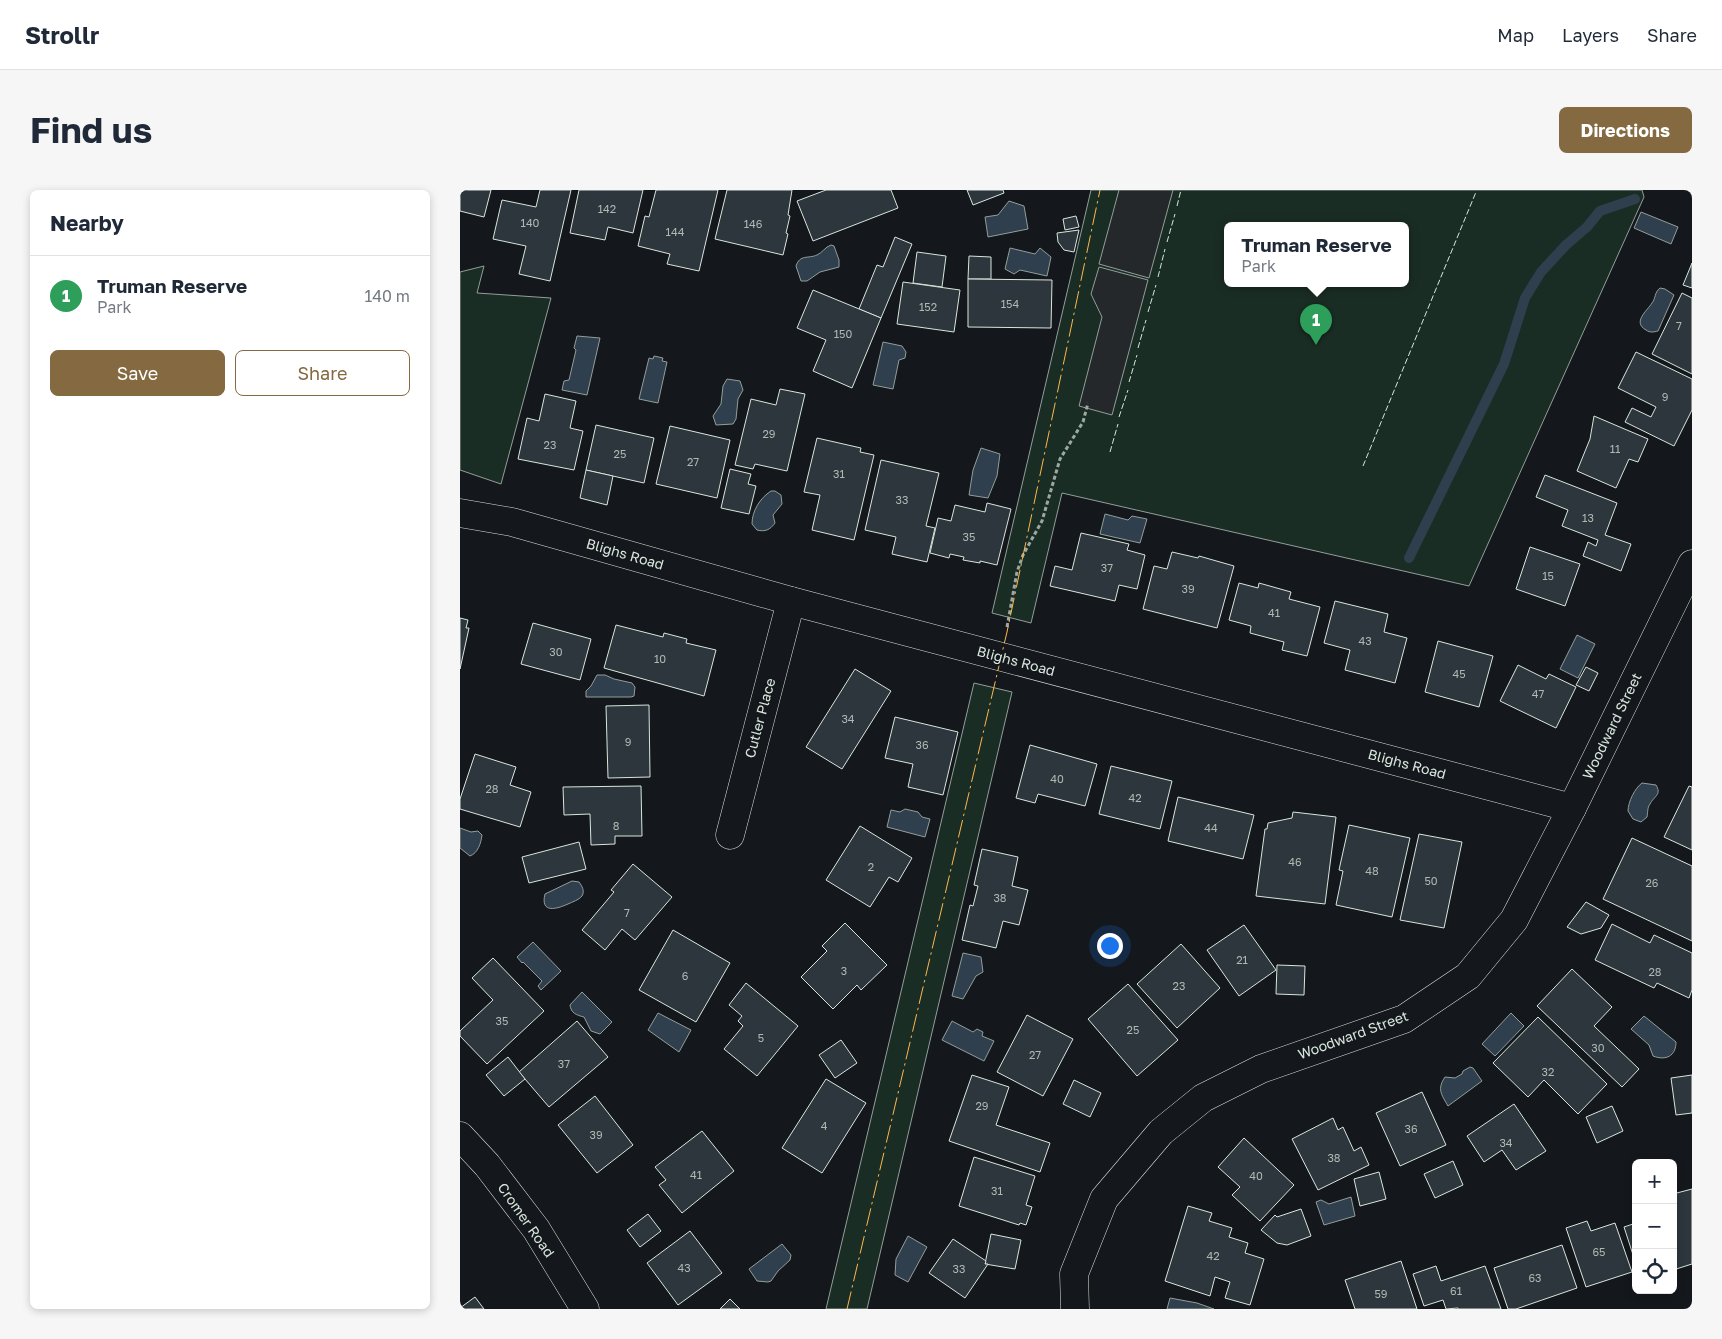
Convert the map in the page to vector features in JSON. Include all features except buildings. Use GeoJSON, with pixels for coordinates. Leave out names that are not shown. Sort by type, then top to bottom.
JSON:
{"type":"FeatureCollection","features":[{"type":"Feature","properties":{"kind":"street","name":"Blighs Road"},"geometry":{"type":"LineString","coordinates":[[460,512],[512,522],[791,601],[1572,808]]}},
{"type":"Feature","properties":{"kind":"street","name":"Woodward Street"},"geometry":{"type":"LineString","coordinates":[[1074,1309],[1074,1274],[1104,1199],[1161,1132],[1203,1098],[1261,1068],[1404,1019],[1468,976],[1514,920],[1572,808],[1692,564]]}},
{"type":"Feature","properties":{"kind":"street","name":"Cutler Place"},"geometry":{"type":"LineString","coordinates":[[730,835],[791,601]]}},
{"type":"Feature","properties":{"kind":"street","name":"Cromer Road"},"geometry":{"type":"LineString","coordinates":[[460,1136],[487,1165],[536,1229],[585,1309]]}},
{"type":"Feature","properties":{"kind":"path"},"geometry":{"type":"LineString","coordinates":[[1001,657],[1023,554],[1042,521],[1060,459],[1083,422],[1088,403]]}},
{"type":"Feature","properties":{"kind":"green space"},"geometry":{"type":"Polygon","coordinates":[[[1091,190],[1642,190],[1644,197],[1469,586],[1062,493],[1031,623],[992,613],[1091,190]]]}},
{"type":"Feature","properties":{"kind":"green space"},"geometry":{"type":"Polygon","coordinates":[[[484,266],[477,293],[551,298],[501,484],[460,470],[460,272],[484,266]]]}},
{"type":"Feature","properties":{"kind":"green space"},"geometry":{"type":"Polygon","coordinates":[[[974,683],[1012,692],[867,1309],[826,1309],[974,683]]]}},
{"type":"Feature","properties":{"kind":"shaded area"},"geometry":{"type":"Polygon","coordinates":[[[1119,190],[1173,190],[1149,278],[1099,264],[1119,190]]]}},
{"type":"Feature","properties":{"kind":"shaded area"},"geometry":{"type":"Polygon","coordinates":[[[1099,267],[1148,280],[1112,415],[1079,406],[1102,317],[1091,294],[1099,267]]]}},
{"type":"Feature","properties":{"kind":"water"},"geometry":{"type":"Polygon","coordinates":[[[1009,201],[1024,206],[1028,229],[988,237],[985,217],[998,215],[1009,201]]]}},
{"type":"Feature","properties":{"kind":"water"},"geometry":{"type":"Polygon","coordinates":[[[1641,212],[1678,227],[1671,244],[1634,228],[1641,212]]]}},
{"type":"Feature","properties":{"kind":"water"},"geometry":{"type":"Polygon","coordinates":[[[831,245],[834,246],[839,260],[839,267],[820,272],[807,281],[801,281],[796,266],[798,262],[817,255],[831,245]]]}},
{"type":"Feature","properties":{"kind":"water"},"geometry":{"type":"Polygon","coordinates":[[[1010,248],[1035,254],[1040,248],[1051,257],[1047,276],[1020,270],[1014,274],[1005,269],[1010,248]]]}},
{"type":"Feature","properties":{"kind":"water"},"geometry":{"type":"Polygon","coordinates":[[[1660,288],[1674,295],[1658,331],[1649,332],[1642,327],[1640,320],[1660,288]]]}},
{"type":"Feature","properties":{"kind":"water"},"geometry":{"type":"Polygon","coordinates":[[[577,336],[600,338],[587,395],[562,390],[564,381],[569,380],[576,350],[574,348],[577,336]]]}},
{"type":"Feature","properties":{"kind":"water"},"geometry":{"type":"Polygon","coordinates":[[[883,342],[902,346],[906,352],[905,358],[899,360],[893,389],[873,385],[883,342]]]}},
{"type":"Feature","properties":{"kind":"water"},"geometry":{"type":"Polygon","coordinates":[[[654,356],[663,358],[662,361],[667,362],[658,403],[639,399],[649,358],[653,359],[654,356]]]}},
{"type":"Feature","properties":{"kind":"water"},"geometry":{"type":"Polygon","coordinates":[[[727,379],[740,381],[743,390],[738,399],[736,419],[733,424],[716,425],[713,416],[721,404],[723,386],[727,379]]]}},
{"type":"Feature","properties":{"kind":"water"},"geometry":{"type":"Polygon","coordinates":[[[981,448],[1000,454],[997,476],[988,498],[969,495],[973,470],[981,448]]]}},
{"type":"Feature","properties":{"kind":"water"},"geometry":{"type":"Polygon","coordinates":[[[771,491],[781,495],[782,504],[773,515],[775,523],[767,530],[757,530],[752,524],[753,514],[760,501],[771,491]]]}},
{"type":"Feature","properties":{"kind":"water"},"geometry":{"type":"Polygon","coordinates":[[[1105,514],[1128,520],[1132,516],[1147,519],[1140,543],[1100,534],[1105,514]]]}},
{"type":"Feature","properties":{"kind":"water"},"geometry":{"type":"Polygon","coordinates":[[[1577,635],[1595,644],[1578,678],[1560,669],[1577,635]]]}},
{"type":"Feature","properties":{"kind":"water"},"geometry":{"type":"Polygon","coordinates":[[[597,675],[605,675],[632,683],[635,687],[634,696],[586,697],[586,691],[597,675]]]}},
{"type":"Feature","properties":{"kind":"water"},"geometry":{"type":"Polygon","coordinates":[[[1642,783],[1656,785],[1658,791],[1649,806],[1647,817],[1641,822],[1633,819],[1628,811],[1632,796],[1642,783]]]}},
{"type":"Feature","properties":{"kind":"water"},"geometry":{"type":"Polygon","coordinates":[[[905,809],[918,812],[922,817],[930,819],[925,837],[887,827],[891,810],[900,812],[905,809]]]}},
{"type":"Feature","properties":{"kind":"water"},"geometry":{"type":"Polygon","coordinates":[[[460,828],[471,832],[478,831],[482,835],[480,844],[473,855],[470,856],[460,848],[460,828]]]}},
{"type":"Feature","properties":{"kind":"water"},"geometry":{"type":"Polygon","coordinates":[[[572,881],[579,882],[582,887],[581,897],[555,908],[545,905],[545,894],[572,881]]]}},
{"type":"Feature","properties":{"kind":"water"},"geometry":{"type":"Polygon","coordinates":[[[533,942],[561,971],[541,990],[538,986],[542,981],[517,957],[533,942]]]}},
{"type":"Feature","properties":{"kind":"water"},"geometry":{"type":"Polygon","coordinates":[[[963,953],[981,957],[983,972],[976,976],[963,999],[952,996],[963,953]]]}},
{"type":"Feature","properties":{"kind":"water"},"geometry":{"type":"Polygon","coordinates":[[[582,992],[612,1022],[600,1034],[591,1031],[584,1017],[571,1010],[570,1005],[582,992]]]}},
{"type":"Feature","properties":{"kind":"water"},"geometry":{"type":"Polygon","coordinates":[[[658,1013],[691,1030],[679,1052],[648,1030],[658,1013]]]}},
{"type":"Feature","properties":{"kind":"water"},"geometry":{"type":"Polygon","coordinates":[[[1511,1013],[1524,1026],[1495,1056],[1482,1044],[1511,1013]]]}},
{"type":"Feature","properties":{"kind":"water"},"geometry":{"type":"Polygon","coordinates":[[[1644,1016],[1676,1042],[1676,1047],[1672,1054],[1662,1058],[1653,1056],[1649,1045],[1631,1029],[1644,1016]]]}},
{"type":"Feature","properties":{"kind":"water"},"geometry":{"type":"Polygon","coordinates":[[[952,1021],[973,1032],[977,1029],[983,1032],[982,1036],[994,1041],[984,1061],[942,1040],[952,1021]]]}},
{"type":"Feature","properties":{"kind":"water"},"geometry":{"type":"Polygon","coordinates":[[[1470,1067],[1473,1068],[1482,1081],[1448,1106],[1441,1092],[1441,1085],[1445,1077],[1455,1078],[1470,1067]]]}},
{"type":"Feature","properties":{"kind":"water"},"geometry":{"type":"Polygon","coordinates":[[[1351,1197],[1355,1216],[1324,1225],[1316,1202],[1321,1200],[1329,1204],[1351,1197]]]}},
{"type":"Feature","properties":{"kind":"water"},"geometry":{"type":"Polygon","coordinates":[[[908,1236],[927,1247],[908,1282],[895,1275],[896,1259],[908,1236]]]}},
{"type":"Feature","properties":{"kind":"water"},"geometry":{"type":"Polygon","coordinates":[[[782,1244],[791,1255],[790,1260],[778,1271],[771,1281],[757,1281],[749,1269],[782,1244]]]}},
{"type":"Feature","properties":{"kind":"water"},"geometry":{"type":"Polygon","coordinates":[[[1170,1298],[1197,1303],[1214,1309],[1167,1309],[1170,1298]]]}},
{"type":"Feature","properties":{"kind":"waterway"},"geometry":{"type":"LineString","coordinates":[[1409,558],[1504,364],[1525,298],[1541,272],[1566,245],[1587,227],[1600,211],[1635,199]]}},
{"type":"Feature","properties":{"kind":"fence"},"geometry":{"type":"LineString","coordinates":[[1177,206],[1181,190]]}},
{"type":"Feature","properties":{"kind":"fence"},"geometry":{"type":"LineString","coordinates":[[1363,466],[1476,192]]}},
{"type":"Feature","properties":{"kind":"fence"},"geometry":{"type":"LineString","coordinates":[[1167,242],[1175,214]]}},
{"type":"Feature","properties":{"kind":"fence"},"geometry":{"type":"LineString","coordinates":[[1158,277],[1165,249]]}},
{"type":"Feature","properties":{"kind":"fence"},"geometry":{"type":"LineString","coordinates":[[1148,312],[1156,285]]}},
{"type":"Feature","properties":{"kind":"fence"},"geometry":{"type":"LineString","coordinates":[[1138,348],[1146,320]]}},
{"type":"Feature","properties":{"kind":"fence"},"geometry":{"type":"LineString","coordinates":[[1129,382],[1137,355]]}},
{"type":"Feature","properties":{"kind":"fence"},"geometry":{"type":"LineString","coordinates":[[1119,417],[1128,390]]}},
{"type":"Feature","properties":{"kind":"fence"},"geometry":{"type":"LineString","coordinates":[[1110,452],[1118,424]]}},
{"type":"Feature","properties":{"kind":"power"},"geometry":{"type":"LineString","coordinates":[[847,1309],[1007,632],[1100,190]]}},
{"type":"Feature","properties":{"kind":"place","name":"Truman Reserve"},"geometry":{"type":"Point","coordinates":[1316,345]}}]}
